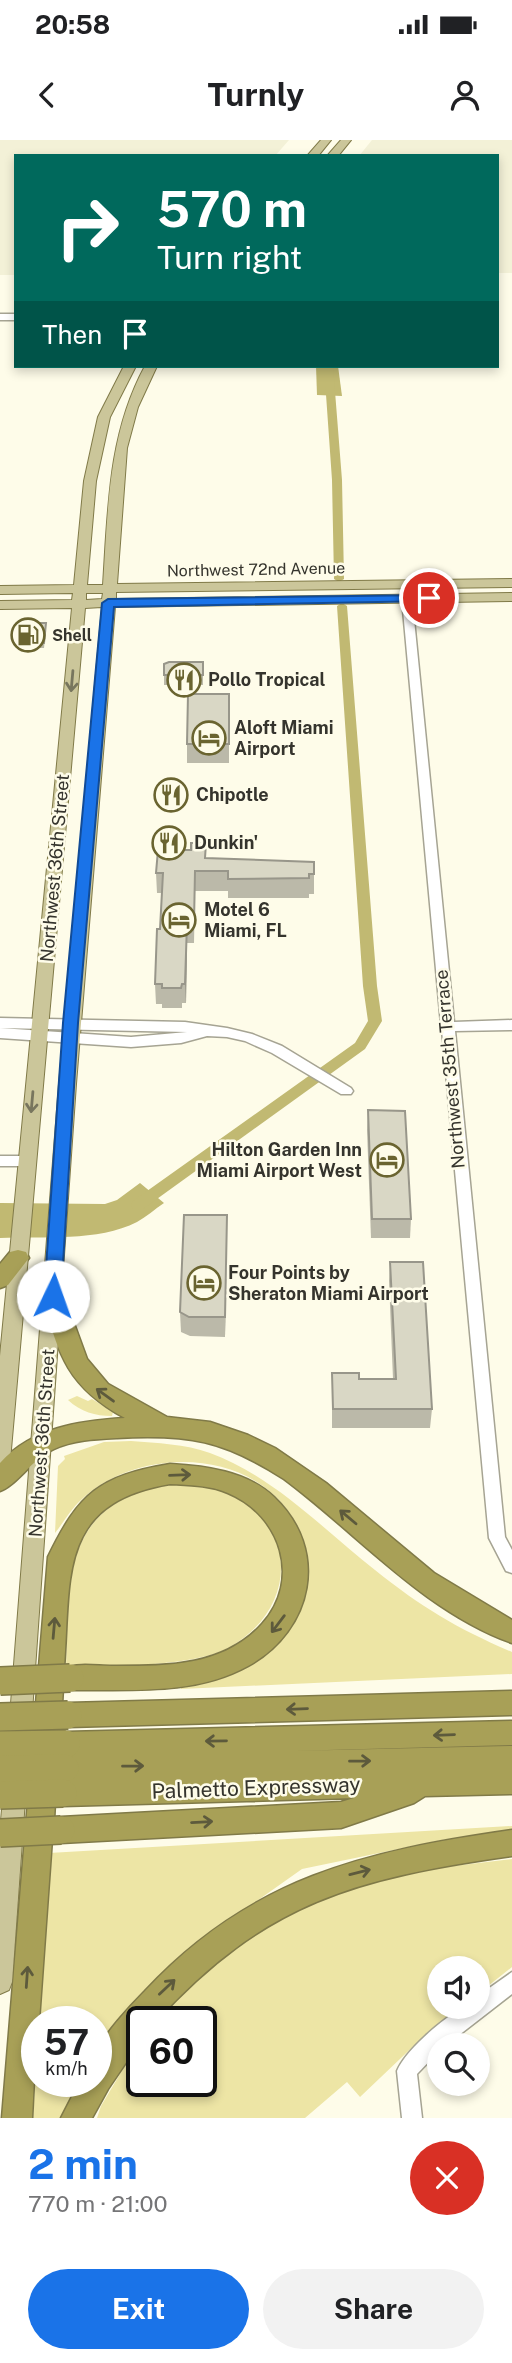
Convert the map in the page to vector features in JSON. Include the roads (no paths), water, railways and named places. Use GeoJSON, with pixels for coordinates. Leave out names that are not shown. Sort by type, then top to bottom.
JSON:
{"type":"FeatureCollection","features":[{"type":"Feature","properties":{"kind":"highway"},"geometry":{"type":"LineString","coordinates":[[0,1279],[18,1258]]}},
{"type":"Feature","properties":{"kind":"highway"},"geometry":{"type":"LineString","coordinates":[[53,1296],[68,1347],[86,1379],[107,1398],[165,1426]]}},
{"type":"Feature","properties":{"kind":"highway"},"geometry":{"type":"LineString","coordinates":[[0,1481],[19,1458],[41,1442],[71,1433],[165,1426],[212,1433],[250,1446],[289,1468],[412,1571],[459,1606],[512,1632]]}},
{"type":"Feature","properties":{"kind":"highway"},"geometry":{"type":"LineString","coordinates":[[0,1681],[70,1678],[175,1675],[210,1670],[245,1656],[267,1638],[284,1617],[293,1595],[298,1572],[294,1545],[285,1526],[273,1510],[252,1493],[228,1481],[204,1474],[173,1474],[118,1487],[99,1499],[83,1514],[60,1557],[17,2118]]}},
{"type":"Feature","properties":{"kind":"highway"},"geometry":{"type":"LineString","coordinates":[[0,1717],[512,1703]]}},
{"type":"Feature","properties":{"kind":"highway"},"geometry":{"type":"LineString","coordinates":[[0,1745],[65,1768],[512,1733]]}},
{"type":"Feature","properties":{"kind":"highway"},"geometry":{"type":"LineString","coordinates":[[0,1769],[512,1758]]}},
{"type":"Feature","properties":{"kind":"highway","name":"Palmetto Expressway"},"geometry":{"type":"LineString","coordinates":[[0,1795],[65,1768],[438,1782],[512,1781]]}},
{"type":"Feature","properties":{"kind":"highway"},"geometry":{"type":"LineString","coordinates":[[0,1833],[341,1815],[438,1782]]}},
{"type":"Feature","properties":{"kind":"highway"},"geometry":{"type":"LineString","coordinates":[[112,2054],[151,2002],[197,1958],[246,1922],[296,1894],[346,1875],[399,1862],[512,1843]]}},
{"type":"Feature","properties":{"kind":"highway"},"geometry":{"type":"LineString","coordinates":[[76,2118],[87,2097]]}},
{"type":"Feature","properties":{"kind":"main road"},"geometry":{"type":"LineString","coordinates":[[314,154],[327,140]]}},
{"type":"Feature","properties":{"kind":"main road"},"geometry":{"type":"LineString","coordinates":[[334,154],[346,140]]}},
{"type":"Feature","properties":{"kind":"main road","name":"Northwest 36th Street"},"geometry":{"type":"LineString","coordinates":[[0,1461],[90,481],[97,438],[113,395],[129,368]]}},
{"type":"Feature","properties":{"kind":"main road","name":"Northwest 36th Street"},"geometry":{"type":"LineString","coordinates":[[0,1982],[71,1031],[121,437],[135,394],[151,368]]}},
{"type":"Feature","properties":{"kind":"main road","name":"Northwest 72nd Avenue"},"geometry":{"type":"LineString","coordinates":[[0,590],[108,596],[360,592],[512,583]]}},
{"type":"Feature","properties":{"kind":"main road","name":"Northwest 72nd Avenue"},"geometry":{"type":"LineString","coordinates":[[360,592],[407,598],[512,597]]}},
{"type":"Feature","properties":{"kind":"main road","name":"Northwest 72nd Avenue"},"geometry":{"type":"LineString","coordinates":[[0,605],[80,596]]}},
{"type":"Feature","properties":{"kind":"main road"},"geometry":{"type":"LineString","coordinates":[[51,905],[81,904]]}},
{"type":"Feature","properties":{"kind":"street","name":"Northwest 35th Terrace"},"geometry":{"type":"LineString","coordinates":[[407,598],[496,1538],[512,1566]]}},
{"type":"Feature","properties":{"kind":"street"},"geometry":{"type":"LineString","coordinates":[[0,1023],[40,1029],[183,1040],[202,1033],[234,1034],[285,1054],[340,1088]]}},
{"type":"Feature","properties":{"kind":"street"},"geometry":{"type":"LineString","coordinates":[[446,1027],[512,1025]]}},
{"type":"Feature","properties":{"kind":"street"},"geometry":{"type":"LineString","coordinates":[[0,1033],[40,1029]]}},
{"type":"Feature","properties":{"kind":"street"},"geometry":{"type":"LineString","coordinates":[[0,1161],[27,1160]]}},
{"type":"Feature","properties":{"kind":"street"},"geometry":{"type":"LineString","coordinates":[[412,2118],[407,2071],[433,2043],[512,1982]]}},
{"type":"Feature","properties":{"kind":"waterway"},"geometry":{"type":"LineString","coordinates":[[328,368],[337,480],[339,579]]}},
{"type":"Feature","properties":{"kind":"waterway"},"geometry":{"type":"LineString","coordinates":[[138,1205],[360,1046],[375,1021],[370,986],[342,606]]}},
{"type":"Feature","properties":{"kind":"place","name":"Shell"},"geometry":{"type":"Point","coordinates":[28,635]}},
{"type":"Feature","properties":{"kind":"place","name":"Pollo Tropical"},"geometry":{"type":"Point","coordinates":[184,680]}},
{"type":"Feature","properties":{"kind":"place","name":"Aloft Miami Airport"},"geometry":{"type":"Point","coordinates":[209,738]}},
{"type":"Feature","properties":{"kind":"place","name":"Chipotle"},"geometry":{"type":"Point","coordinates":[171,795]}},
{"type":"Feature","properties":{"kind":"place","name":"Dunkin'"},"geometry":{"type":"Point","coordinates":[169,843]}},
{"type":"Feature","properties":{"kind":"place","name":"Motel 6 Miami, FL"},"geometry":{"type":"Point","coordinates":[179,920]}},
{"type":"Feature","properties":{"kind":"place","name":"Hilton Garden Inn Miami Airport West"},"geometry":{"type":"Point","coordinates":[387,1160]}},
{"type":"Feature","properties":{"kind":"place","name":"Four Points by Sheraton Miami Airport"},"geometry":{"type":"Point","coordinates":[204,1283]}}]}
